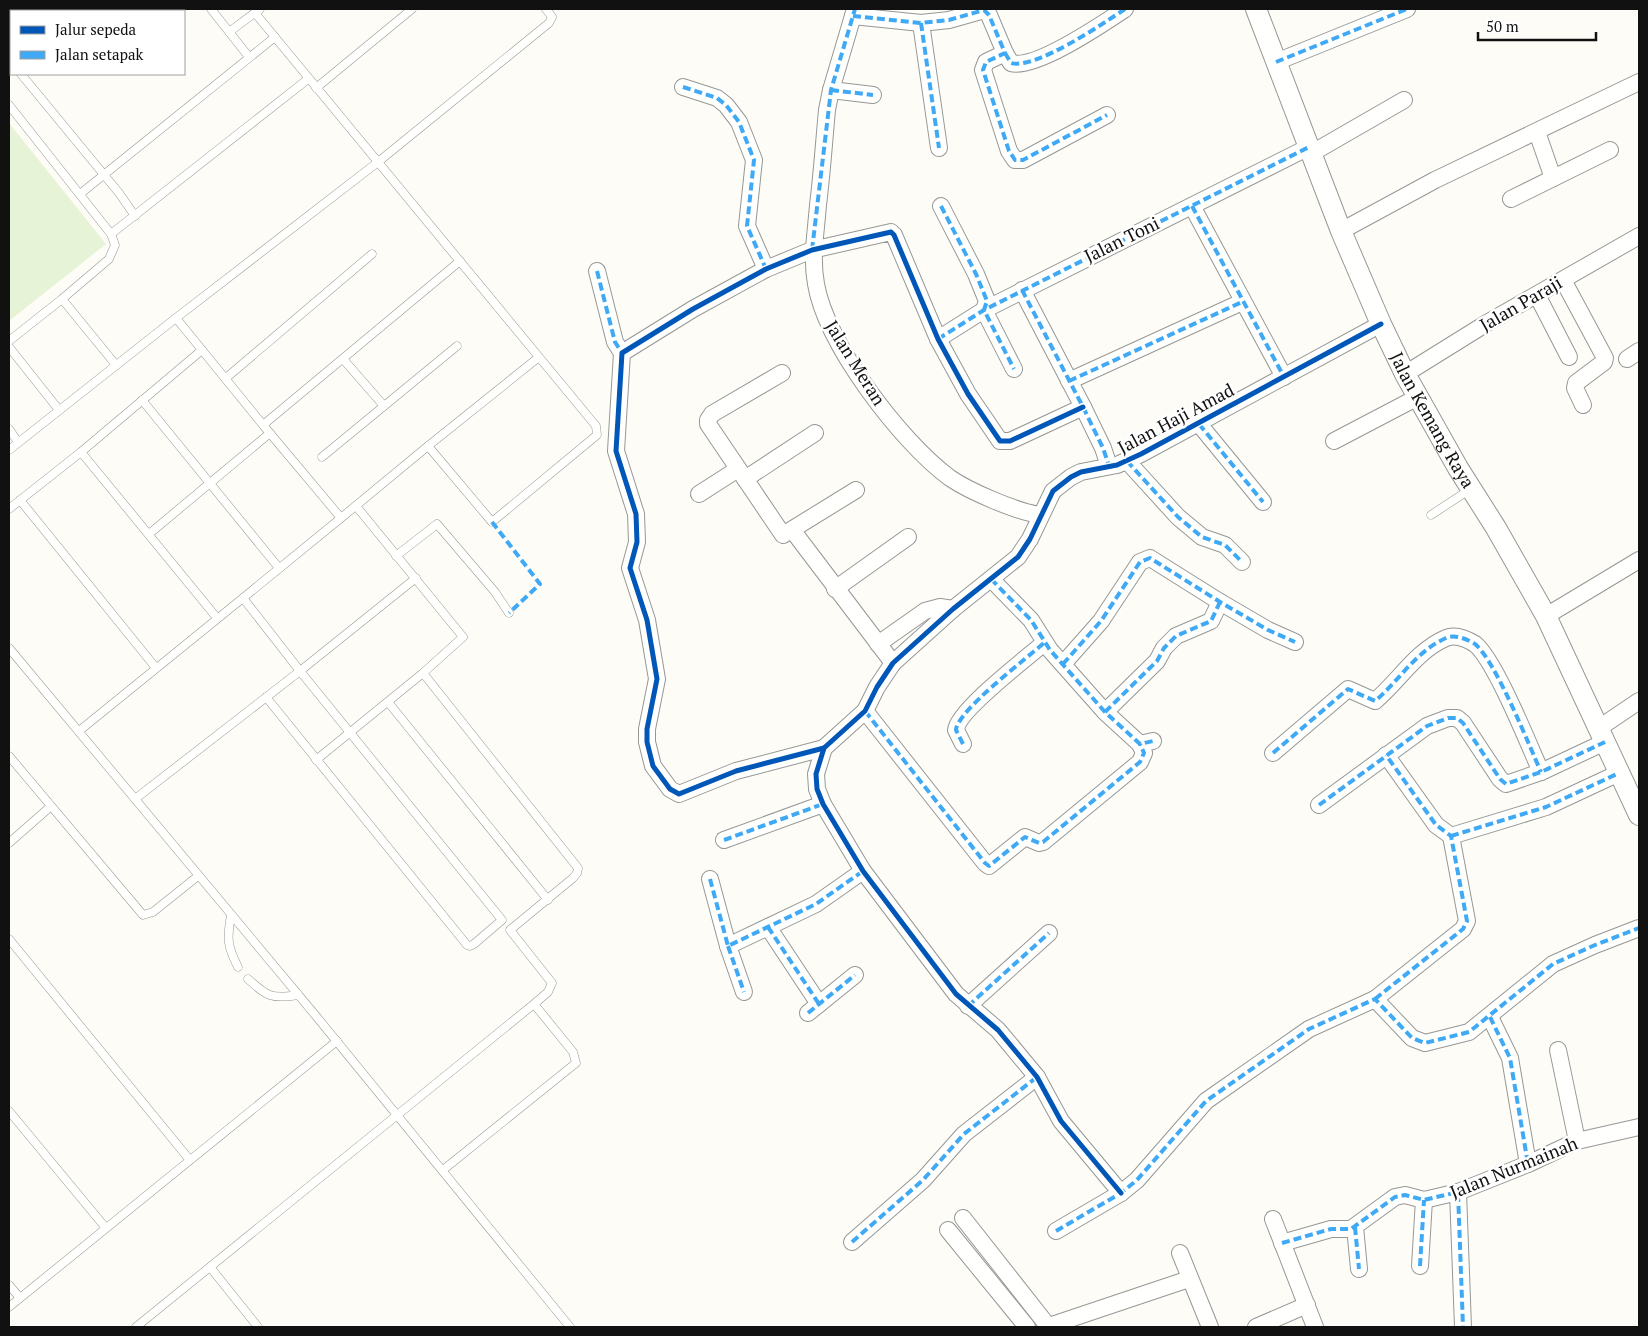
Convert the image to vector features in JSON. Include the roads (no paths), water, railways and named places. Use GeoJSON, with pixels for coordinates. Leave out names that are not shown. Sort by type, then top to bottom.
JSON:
{"type":"FeatureCollection","features":[{"type":"Feature","properties":{"kind":"street"},"geometry":{"type":"LineString","coordinates":[[854,12],[921,23],[949,20],[984,10],[989,15],[1011,63],[1027,62],[1087,34],[1125,9]]}},
{"type":"Feature","properties":{"kind":"street","name":"Jalan Kemang Raya"},"geometry":{"type":"LineString","coordinates":[[1256,9],[1341,231],[1381,324],[1405,374],[1546,616],[1619,773],[1637,804]]}},
{"type":"Feature","properties":{"kind":"street"},"geometry":{"type":"LineString","coordinates":[[1276,62],[1406,9]]}},
{"type":"Feature","properties":{"kind":"street","name":"Jalan Meran"},"geometry":{"type":"LineString","coordinates":[[854,12],[831,90],[812,250],[821,308],[831,330],[868,388],[918,450],[951,478],[970,490],[1027,513],[1040,515]]}},
{"type":"Feature","properties":{"kind":"street"},"geometry":{"type":"LineString","coordinates":[[921,23],[939,148]]}},
{"type":"Feature","properties":{"kind":"street"},"geometry":{"type":"LineString","coordinates":[[1005,53],[986,62],[983,70],[1009,151],[1015,160],[1023,160],[1107,115]]}},
{"type":"Feature","properties":{"kind":"street"},"geometry":{"type":"LineString","coordinates":[[1341,231],[1435,180],[1639,82]]}},
{"type":"Feature","properties":{"kind":"street"},"geometry":{"type":"LineString","coordinates":[[683,87],[717,98],[726,104],[739,122],[754,160],[747,226],[766,269]]}},
{"type":"Feature","properties":{"kind":"street"},"geometry":{"type":"LineString","coordinates":[[831,90],[873,95]]}},
{"type":"Feature","properties":{"kind":"street","name":"Jalan Toni"},"geometry":{"type":"LineString","coordinates":[[938,339],[984,310],[1133,233],[1310,150],[1404,100]]}},
{"type":"Feature","properties":{"kind":"street"},"geometry":{"type":"LineString","coordinates":[[1537,132],[1552,178]]}},
{"type":"Feature","properties":{"kind":"street"},"geometry":{"type":"LineString","coordinates":[[1511,199],[1610,150]]}},
{"type":"Feature","properties":{"kind":"street"},"geometry":{"type":"LineString","coordinates":[[941,206],[984,292],[987,300],[984,310],[1014,369]]}},
{"type":"Feature","properties":{"kind":"street"},"geometry":{"type":"LineString","coordinates":[[1192,206],[1284,377]]}},
{"type":"Feature","properties":{"kind":"street"},"geometry":{"type":"LineString","coordinates":[[622,353],[686,313],[766,269],[812,250],[891,232],[894,235],[938,339],[968,394],[1002,443],[1010,442],[1083,407]]}},
{"type":"Feature","properties":{"kind":"street","name":"Jalan Paraji"},"geometry":{"type":"LineString","coordinates":[[1405,374],[1639,236]]}},
{"type":"Feature","properties":{"kind":"street"},"geometry":{"type":"LineString","coordinates":[[597,271],[615,342],[622,353],[616,451],[636,514],[637,542],[630,568],[647,620],[657,679],[647,729],[649,754],[653,766],[670,789],[679,794],[736,771],[824,748]]}},
{"type":"Feature","properties":{"kind":"street"},"geometry":{"type":"LineString","coordinates":[[1563,280],[1605,358],[1604,362],[1576,383],[1575,388],[1583,405]]}},
{"type":"Feature","properties":{"kind":"street"},"geometry":{"type":"LineString","coordinates":[[1022,290],[1083,407],[1103,448],[1108,466]]}},
{"type":"Feature","properties":{"kind":"street"},"geometry":{"type":"LineString","coordinates":[[1537,295],[1568,357]]}},
{"type":"Feature","properties":{"kind":"street"},"geometry":{"type":"LineString","coordinates":[[1069,381],[1242,302]]}},
{"type":"Feature","properties":{"kind":"street","name":"Jalan Haji Amad"},"geometry":{"type":"LineString","coordinates":[[824,748],[865,711],[877,687],[893,663],[953,609],[1010,565],[1024,550],[1053,491],[1061,483],[1081,472],[1127,461],[1199,424],[1381,324]]}},
{"type":"Feature","properties":{"kind":"street"},"geometry":{"type":"LineString","coordinates":[[782,373],[709,417],[708,424],[783,536],[856,490]]}},
{"type":"Feature","properties":{"kind":"street"},"geometry":{"type":"LineString","coordinates":[[1334,441],[1418,397]]}},
{"type":"Feature","properties":{"kind":"street"},"geometry":{"type":"LineString","coordinates":[[1199,424],[1263,502]]}},
{"type":"Feature","properties":{"kind":"street"},"geometry":{"type":"LineString","coordinates":[[698,494],[742,474],[815,432]]}},
{"type":"Feature","properties":{"kind":"street"},"geometry":{"type":"LineString","coordinates":[[1127,461],[1178,517],[1202,537],[1225,545],[1242,562]]}},
{"type":"Feature","properties":{"kind":"street"},"geometry":{"type":"LineString","coordinates":[[793,531],[835,589],[893,663]]}},
{"type":"Feature","properties":{"kind":"street"},"geometry":{"type":"LineString","coordinates":[[835,589],[908,538]]}},
{"type":"Feature","properties":{"kind":"street"},"geometry":{"type":"LineString","coordinates":[[1063,664],[1101,622],[1140,562],[1150,558],[1268,630],[1295,642]]}},
{"type":"Feature","properties":{"kind":"street"},"geometry":{"type":"LineString","coordinates":[[1546,616],[1639,560]]}},
{"type":"Feature","properties":{"kind":"street"},"geometry":{"type":"LineString","coordinates":[[865,711],[985,863],[991,865],[1027,837],[1036,842],[1043,842],[1140,762],[1146,742],[1106,712],[1044,643],[1031,620],[991,579]]}},
{"type":"Feature","properties":{"kind":"street"},"geometry":{"type":"LineString","coordinates":[[1106,712],[1157,661],[1164,648],[1176,636],[1211,622],[1220,602]]}},
{"type":"Feature","properties":{"kind":"street"},"geometry":{"type":"LineString","coordinates":[[878,644],[925,611],[940,607],[953,609]]}},
{"type":"Feature","properties":{"kind":"street"},"geometry":{"type":"LineString","coordinates":[[1273,753],[1348,689],[1375,701],[1420,656],[1448,637],[1459,637],[1475,645],[1492,668],[1541,772]]}},
{"type":"Feature","properties":{"kind":"street"},"geometry":{"type":"LineString","coordinates":[[964,744],[956,730],[959,720],[976,701],[1044,643]]}},
{"type":"Feature","properties":{"kind":"street"},"geometry":{"type":"LineString","coordinates":[[1319,805],[1386,755],[1438,720],[1457,718],[1463,723],[1500,779],[1506,784],[1541,772],[1602,735],[1639,701]]}},
{"type":"Feature","properties":{"kind":"street"},"geometry":{"type":"LineString","coordinates":[[824,748],[816,774],[817,789],[823,804],[863,872],[942,977],[968,1006],[998,1030],[1037,1077],[1061,1120],[1122,1193]]}},
{"type":"Feature","properties":{"kind":"street"},"geometry":{"type":"LineString","coordinates":[[1056,1231],[1122,1193],[1152,1164],[1206,1101],[1309,1029],[1375,1000],[1466,924],[1462,885],[1451,836],[1436,825],[1386,755]]}},
{"type":"Feature","properties":{"kind":"street"},"geometry":{"type":"LineString","coordinates":[[1451,836],[1546,807],[1619,773]]}},
{"type":"Feature","properties":{"kind":"street"},"geometry":{"type":"LineString","coordinates":[[724,840],[823,804]]}},
{"type":"Feature","properties":{"kind":"street"},"geometry":{"type":"LineString","coordinates":[[728,946],[816,904],[863,872]]}},
{"type":"Feature","properties":{"kind":"street"},"geometry":{"type":"LineString","coordinates":[[710,878],[728,946],[744,992]]}},
{"type":"Feature","properties":{"kind":"street"},"geometry":{"type":"LineString","coordinates":[[768,927],[814,1008],[855,975]]}},
{"type":"Feature","properties":{"kind":"street"},"geometry":{"type":"LineString","coordinates":[[1375,1000],[1418,1042],[1458,1036],[1477,1028],[1553,964],[1639,928]]}},
{"type":"Feature","properties":{"kind":"street"},"geometry":{"type":"LineString","coordinates":[[968,1006],[1049,933]]}},
{"type":"Feature","properties":{"kind":"street"},"geometry":{"type":"LineString","coordinates":[[1490,1017],[1510,1058],[1528,1164]]}},
{"type":"Feature","properties":{"kind":"street"},"geometry":{"type":"LineString","coordinates":[[1558,1050],[1577,1141]]}},
{"type":"Feature","properties":{"kind":"street"},"geometry":{"type":"LineString","coordinates":[[852,1242],[923,1180],[964,1134],[1037,1077]]}},
{"type":"Feature","properties":{"kind":"street","name":"Jalan Nurmainah"},"geometry":{"type":"LineString","coordinates":[[1355,1227],[1395,1196],[1405,1195],[1424,1200],[1458,1192],[1528,1164],[1577,1141],[1639,1127]]}},
{"type":"Feature","properties":{"kind":"street"},"geometry":{"type":"LineString","coordinates":[[1458,1192],[1463,1327]]}},
{"type":"Feature","properties":{"kind":"street"},"geometry":{"type":"LineString","coordinates":[[1420,1266],[1424,1200]]}},
{"type":"Feature","properties":{"kind":"street"},"geometry":{"type":"LineString","coordinates":[[963,1218],[1047,1327],[1189,1279]]}},
{"type":"Feature","properties":{"kind":"street"},"geometry":{"type":"LineString","coordinates":[[1273,1219],[1315,1327]]}},
{"type":"Feature","properties":{"kind":"street"},"geometry":{"type":"LineString","coordinates":[[1282,1243],[1331,1229],[1355,1227],[1359,1270]]}},
{"type":"Feature","properties":{"kind":"street"},"geometry":{"type":"LineString","coordinates":[[948,1230],[1027,1327]]}},
{"type":"Feature","properties":{"kind":"street"},"geometry":{"type":"LineString","coordinates":[[1180,1253],[1210,1327]]}},
{"type":"Feature","properties":{"kind":"street"},"geometry":{"type":"LineString","coordinates":[[1256,1327],[1307,1305]]}},
{"type":"Feature","properties":{"kind":"lane"},"geometry":{"type":"LineString","coordinates":[[211,9],[249,57]]}},
{"type":"Feature","properties":{"kind":"lane"},"geometry":{"type":"LineString","coordinates":[[316,88],[412,9]]}},
{"type":"Feature","properties":{"kind":"lane"},"geometry":{"type":"LineString","coordinates":[[9,450],[378,162],[549,23],[552,17],[546,9]]}},
{"type":"Feature","properties":{"kind":"lane"},"geometry":{"type":"LineString","coordinates":[[229,32],[258,11],[275,37],[308,79],[596,426],[597,435],[492,522],[428,446]]}},
{"type":"Feature","properties":{"kind":"lane"},"geometry":{"type":"LineString","coordinates":[[80,194],[275,37]]}},
{"type":"Feature","properties":{"kind":"lane"},"geometry":{"type":"LineString","coordinates":[[22,75],[135,216]]}},
{"type":"Feature","properties":{"kind":"lane"},"geometry":{"type":"LineString","coordinates":[[111,234],[308,79]]}},
{"type":"Feature","properties":{"kind":"lane"},"geometry":{"type":"LineString","coordinates":[[9,105],[111,234],[115,245],[109,259],[9,341]]}},
{"type":"Feature","properties":{"kind":"lane"},"geometry":{"type":"LineString","coordinates":[[226,378],[372,254]]}},
{"type":"Feature","properties":{"kind":"lane"},"geometry":{"type":"LineString","coordinates":[[263,425],[460,261]]}},
{"type":"Feature","properties":{"kind":"lane"},"geometry":{"type":"LineString","coordinates":[[62,299],[116,365]]}},
{"type":"Feature","properties":{"kind":"lane"},"geometry":{"type":"LineString","coordinates":[[176,318],[341,518]]}},
{"type":"Feature","properties":{"kind":"lane"},"geometry":{"type":"LineString","coordinates":[[322,458],[457,346]]}},
{"type":"Feature","properties":{"kind":"lane"},"geometry":{"type":"LineString","coordinates":[[9,347],[59,410]]}},
{"type":"Feature","properties":{"kind":"lane"},"geometry":{"type":"LineString","coordinates":[[9,509],[81,452],[202,350]]}},
{"type":"Feature","properties":{"kind":"lane"},"geometry":{"type":"LineString","coordinates":[[79,731],[539,357]]}},
{"type":"Feature","properties":{"kind":"lane"},"geometry":{"type":"LineString","coordinates":[[343,359],[384,406]]}},
{"type":"Feature","properties":{"kind":"lane"},"geometry":{"type":"LineString","coordinates":[[142,400],[279,568]]}},
{"type":"Feature","properties":{"kind":"lane"},"geometry":{"type":"LineString","coordinates":[[9,429],[18,442]]}},
{"type":"Feature","properties":{"kind":"lane"},"geometry":{"type":"LineString","coordinates":[[149,534],[270,433]]}},
{"type":"Feature","properties":{"kind":"lane"},"geometry":{"type":"LineString","coordinates":[[81,452],[217,618]]}},
{"type":"Feature","properties":{"kind":"lane"},"geometry":{"type":"LineString","coordinates":[[1430,515],[1471,488]]}},
{"type":"Feature","properties":{"kind":"lane"},"geometry":{"type":"LineString","coordinates":[[20,500],[156,668]]}},
{"type":"Feature","properties":{"kind":"lane"},"geometry":{"type":"LineString","coordinates":[[316,760],[423,673],[462,637],[356,506]]}},
{"type":"Feature","properties":{"kind":"lane"},"geometry":{"type":"LineString","coordinates":[[396,556],[438,524],[495,592],[509,613]]}},
{"type":"Feature","properties":{"kind":"lane"},"geometry":{"type":"LineString","coordinates":[[135,799],[416,578]]}},
{"type":"Feature","properties":{"kind":"lane"},"geometry":{"type":"LineString","coordinates":[[136,1327],[534,1004],[548,992],[552,983],[243,598]]}},
{"type":"Feature","properties":{"kind":"lane"},"geometry":{"type":"LineString","coordinates":[[9,648],[443,1170],[570,1327]]}},
{"type":"Feature","properties":{"kind":"lane"},"geometry":{"type":"LineString","coordinates":[[9,662],[15,655]]}},
{"type":"Feature","properties":{"kind":"lane"},"geometry":{"type":"LineString","coordinates":[[423,673],[576,862],[577,873],[548,900],[510,930]]}},
{"type":"Feature","properties":{"kind":"lane"},"geometry":{"type":"LineString","coordinates":[[266,697],[467,945],[474,944],[502,920]]}},
{"type":"Feature","properties":{"kind":"lane"},"geometry":{"type":"LineString","coordinates":[[388,702],[548,900]]}},
{"type":"Feature","properties":{"kind":"lane"},"geometry":{"type":"LineString","coordinates":[[9,756],[50,807],[143,915],[153,912],[198,876]]}},
{"type":"Feature","properties":{"kind":"lane"},"geometry":{"type":"LineString","coordinates":[[9,843],[50,807]]}},
{"type":"Feature","properties":{"kind":"lane"},"geometry":{"type":"LineString","coordinates":[[231,915],[228,940],[229,950],[238,967]]}},
{"type":"Feature","properties":{"kind":"lane"},"geometry":{"type":"LineString","coordinates":[[9,939],[189,1159]]}},
{"type":"Feature","properties":{"kind":"lane"},"geometry":{"type":"LineString","coordinates":[[248,979],[264,994],[272,997],[298,995]]}},
{"type":"Feature","properties":{"kind":"lane"},"geometry":{"type":"LineString","coordinates":[[443,1170],[576,1063],[573,1052],[534,1004]]}},
{"type":"Feature","properties":{"kind":"lane"},"geometry":{"type":"LineString","coordinates":[[9,1307],[336,1041]]}},
{"type":"Feature","properties":{"kind":"lane"},"geometry":{"type":"LineString","coordinates":[[9,1110],[105,1227]]}},
{"type":"Feature","properties":{"kind":"lane"},"geometry":{"type":"LineString","coordinates":[[210,1268],[258,1327]]}},
{"type":"Feature","properties":{"kind":"lane"},"geometry":{"type":"LineString","coordinates":[[9,1285],[20,1298]]}}]}
